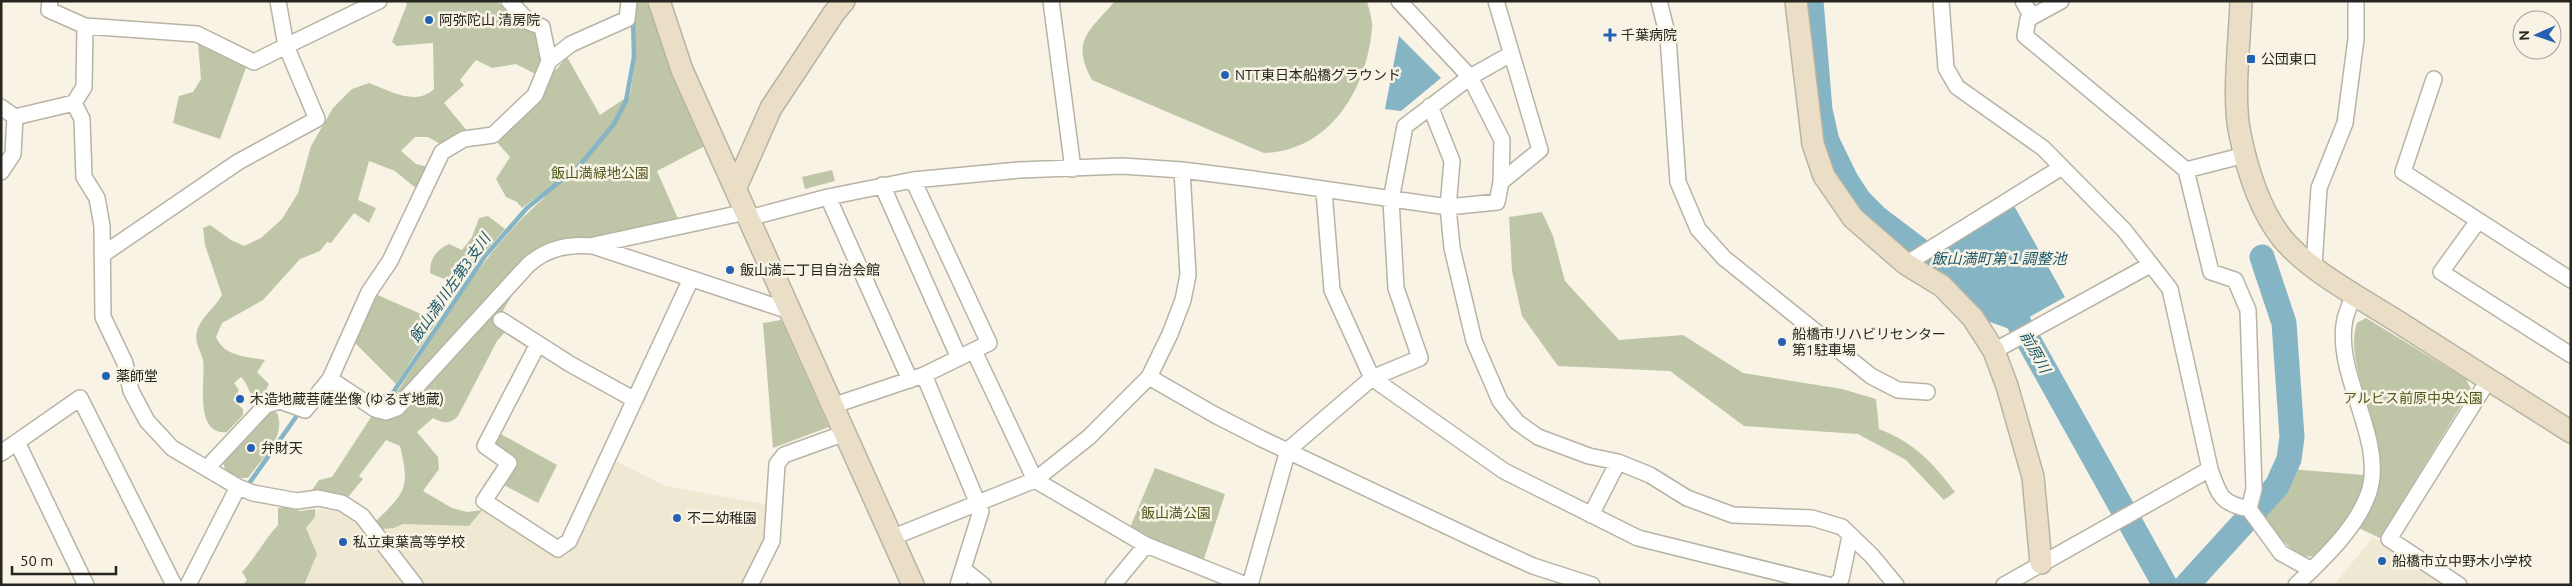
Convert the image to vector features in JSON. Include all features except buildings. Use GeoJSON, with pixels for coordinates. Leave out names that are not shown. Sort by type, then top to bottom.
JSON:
{"type":"FeatureCollection","features":[{"type":"Feature","properties":{"kind":"street"},"geometry":{"type":"LineString","coordinates":[[50,1],[49,10],[85,26],[197,34],[254,62],[379,1]]}},
{"type":"Feature","properties":{"kind":"street"},"geometry":{"type":"LineString","coordinates":[[102,255],[238,162],[317,119],[286,46],[278,1]]}},
{"type":"Feature","properties":{"kind":"street"},"geometry":{"type":"LineString","coordinates":[[509,1],[528,22],[542,27],[549,61]]}},
{"type":"Feature","properties":{"kind":"street"},"geometry":{"type":"LineString","coordinates":[[207,468],[266,404],[280,401],[304,410],[330,379],[369,292],[390,261],[442,152],[464,139],[493,135],[503,128],[535,95],[549,61],[571,44],[628,19],[629,1]]}},
{"type":"Feature","properties":{"kind":"street"},"geometry":{"type":"LineString","coordinates":[[659,1],[682,70],[913,585]]}},
{"type":"Feature","properties":{"kind":"street"},"geometry":{"type":"LineString","coordinates":[[736,187],[771,108],[844,1]]}},
{"type":"Feature","properties":{"kind":"street"},"geometry":{"type":"LineString","coordinates":[[1051,1],[1073,169]]}},
{"type":"Feature","properties":{"kind":"street"},"geometry":{"type":"LineString","coordinates":[[593,246],[882,185],[913,180],[1019,170],[1122,166],[1182,170],[1448,207],[1497,202],[1501,182],[1502,140],[1470,77],[1399,1]]}},
{"type":"Feature","properties":{"kind":"street"},"geometry":{"type":"LineString","coordinates":[[1496,1],[1540,150],[1501,182]]}},
{"type":"Feature","properties":{"kind":"street"},"geometry":{"type":"LineString","coordinates":[[1659,1],[1668,37],[1678,182],[1698,229],[1724,258],[1774,296],[1864,372],[1898,390],[1927,392]]}},
{"type":"Feature","properties":{"kind":"street"},"geometry":{"type":"LineString","coordinates":[[1796,1],[1813,144],[1824,176],[1853,218],[1906,264],[1948,292],[1973,318],[1994,351],[2003,387],[2033,477],[2040,563]]}},
{"type":"Feature","properties":{"kind":"street"},"geometry":{"type":"LineString","coordinates":[[1940,1],[1946,68],[1957,87],[2042,148],[2124,230],[2170,289],[2210,469],[2223,500],[2249,509],[2281,552],[2312,570]]}},
{"type":"Feature","properties":{"kind":"street"},"geometry":{"type":"LineString","coordinates":[[2024,1],[2032,17]]}},
{"type":"Feature","properties":{"kind":"street"},"geometry":{"type":"LineString","coordinates":[[2061,1],[2028,19],[2025,36],[2186,170],[2211,272],[2235,280],[2248,310],[2254,489],[2249,509]]}},
{"type":"Feature","properties":{"kind":"street"},"geometry":{"type":"LineString","coordinates":[[2241,1],[2237,112],[2246,155],[2258,196],[2272,225],[2284,240],[2314,266],[2354,294],[2571,432]]}},
{"type":"Feature","properties":{"kind":"street"},"geometry":{"type":"LineString","coordinates":[[2314,266],[2319,188],[2345,123],[2356,39],[2356,1]]}},
{"type":"Feature","properties":{"kind":"street"},"geometry":{"type":"LineString","coordinates":[[1,107],[15,117],[74,103],[84,87],[85,26]]}},
{"type":"Feature","properties":{"kind":"street"},"geometry":{"type":"LineString","coordinates":[[1250,585],[1288,450],[1372,378],[1420,358],[1396,288],[1391,200],[1405,126],[1470,77],[1512,54]]}},
{"type":"Feature","properties":{"kind":"street"},"geometry":{"type":"LineString","coordinates":[[2434,79],[2403,172],[2571,280]]}},
{"type":"Feature","properties":{"kind":"street"},"geometry":{"type":"LineString","coordinates":[[74,103],[82,119],[84,177],[96,198],[102,226],[102,317],[125,363],[131,391],[147,421],[172,448],[238,487],[254,493],[297,501],[318,498],[342,503],[365,520],[415,585]]}},
{"type":"Feature","properties":{"kind":"street"},"geometry":{"type":"LineString","coordinates":[[1430,106],[1452,161],[1448,207],[1452,248],[1474,341],[1500,401],[1517,422],[1538,437],[1589,456],[1618,462],[1650,475],[1687,498],[1734,515],[1812,518],[1842,527],[1872,556],[1896,585]]}},
{"type":"Feature","properties":{"kind":"street"},"geometry":{"type":"LineString","coordinates":[[1,172],[9,163],[12,154],[15,117]]}},
{"type":"Feature","properties":{"kind":"street"},"geometry":{"type":"LineString","coordinates":[[2186,170],[2246,155]]}},
{"type":"Feature","properties":{"kind":"street"},"geometry":{"type":"LineString","coordinates":[[1906,264],[2062,167]]}},
{"type":"Feature","properties":{"kind":"street"},"geometry":{"type":"LineString","coordinates":[[891,538],[1035,480],[1088,437],[1149,377],[1183,300],[1188,274],[1182,170]]}},
{"type":"Feature","properties":{"kind":"street"},"geometry":{"type":"LineString","coordinates":[[832,406],[917,377],[989,343],[913,180]]}},
{"type":"Feature","properties":{"kind":"street"},"geometry":{"type":"LineString","coordinates":[[882,185],[959,358]]}},
{"type":"Feature","properties":{"kind":"street"},"geometry":{"type":"LineString","coordinates":[[1324,190],[1332,290],[1372,378],[1504,472],[1638,538],[1828,585]]}},
{"type":"Feature","properties":{"kind":"street"},"geometry":{"type":"LineString","coordinates":[[828,197],[981,511],[958,585]]}},
{"type":"Feature","properties":{"kind":"street"},"geometry":{"type":"LineString","coordinates":[[2478,221],[2441,272],[2571,355]]}},
{"type":"Feature","properties":{"kind":"street"},"geometry":{"type":"LineString","coordinates":[[330,379],[375,409],[386,412],[397,408],[534,260],[558,247],[575,244],[593,246],[789,311]]}},
{"type":"Feature","properties":{"kind":"street"},"geometry":{"type":"LineString","coordinates":[[1994,351],[2150,265]]}},
{"type":"Feature","properties":{"kind":"street"},"geometry":{"type":"LineString","coordinates":[[538,344],[486,446],[509,463],[484,502],[558,549],[569,541],[691,279]]}},
{"type":"Feature","properties":{"kind":"street"},"geometry":{"type":"LineString","coordinates":[[2296,585],[2324,559],[2350,525],[2369,492],[2372,475],[2372,457],[2346,356],[2345,320],[2354,294]]}},
{"type":"Feature","properties":{"kind":"street"},"geometry":{"type":"LineString","coordinates":[[501,320],[538,344],[635,400]]}},
{"type":"Feature","properties":{"kind":"street"},"geometry":{"type":"LineString","coordinates":[[974,351],[1035,480],[1146,545],[1246,585]]}},
{"type":"Feature","properties":{"kind":"street"},"geometry":{"type":"LineString","coordinates":[[1149,377],[1215,415],[1524,562],[1592,585]]}},
{"type":"Feature","properties":{"kind":"street"},"geometry":{"type":"LineString","coordinates":[[2459,585],[2389,539],[2489,379]]}},
{"type":"Feature","properties":{"kind":"street"},"geometry":{"type":"LineString","coordinates":[[1,453],[80,398],[174,585]]}},
{"type":"Feature","properties":{"kind":"street"},"geometry":{"type":"LineString","coordinates":[[750,585],[772,540],[778,464],[784,455],[845,433]]}},
{"type":"Feature","properties":{"kind":"street"},"geometry":{"type":"LineString","coordinates":[[17,442],[86,585]]}},
{"type":"Feature","properties":{"kind":"street"},"geometry":{"type":"LineString","coordinates":[[1591,515],[1618,462]]}},
{"type":"Feature","properties":{"kind":"street"},"geometry":{"type":"LineString","coordinates":[[2004,585],[2125,515],[2210,469]]}},
{"type":"Feature","properties":{"kind":"street"},"geometry":{"type":"LineString","coordinates":[[188,585],[238,487]]}},
{"type":"Feature","properties":{"kind":"street"},"geometry":{"type":"LineString","coordinates":[[1835,585],[1841,579],[1850,536]]}},
{"type":"Feature","properties":{"kind":"street"},"geometry":{"type":"LineString","coordinates":[[1112,585],[1146,545]]}},
{"type":"Feature","properties":{"kind":"street"},"geometry":{"type":"LineString","coordinates":[[963,568],[983,585]]}},
{"type":"Feature","properties":{"kind":"shaded area","name":"不二幼稚園"},"geometry":{"type":"Polygon","coordinates":[[[612,459],[666,486],[770,505],[768,541],[746,585],[425,585],[382,529],[394,528],[403,524],[469,526],[482,510],[566,558],[612,459]]]}},
{"type":"Feature","properties":{"kind":"shaded area","name":"私立東葉高等学校"},"geometry":{"type":"Polygon","coordinates":[[[315,509],[343,512],[366,531],[405,585],[304,585],[317,554],[306,528],[315,517],[315,509]]]}},
{"type":"Feature","properties":{"kind":"shaded area","name":"船橋市立中野木小学校"},"geometry":{"type":"Polygon","coordinates":[[[2373,537],[2446,585],[2334,585],[2373,537]]]}},
{"type":"Feature","properties":{"kind":"green space"},"geometry":{"type":"Polygon","coordinates":[[[405,1],[497,1],[518,19],[542,32],[541,77],[516,64],[492,68],[476,60],[460,80],[464,85],[444,103],[468,132],[444,146],[428,137],[415,137],[401,151],[416,164],[429,167],[418,190],[395,171],[369,161],[358,200],[376,208],[369,223],[354,213],[331,243],[327,242],[320,251],[300,259],[263,300],[222,323],[216,337],[220,344],[230,352],[265,360],[257,372],[269,384],[261,400],[255,401],[241,377],[234,383],[239,390],[233,400],[243,409],[243,415],[227,432],[216,431],[209,425],[205,416],[203,405],[203,360],[196,335],[201,322],[222,295],[205,245],[203,228],[210,225],[231,240],[244,246],[261,238],[282,219],[298,193],[311,146],[333,108],[352,89],[369,83],[393,93],[419,97],[434,89],[433,43],[397,46],[392,42],[407,4],[405,1]]]}},
{"type":"Feature","properties":{"kind":"green space","name":"飯山満緑地公園"},"geometry":{"type":"Polygon","coordinates":[[[634,1],[645,1],[650,8],[673,74],[705,146],[657,171],[679,221],[590,242],[557,243],[397,400],[385,405],[377,405],[372,399],[387,397],[399,389],[448,313],[483,264],[522,218],[544,198],[541,194],[522,208],[517,202],[506,197],[496,179],[510,157],[495,140],[567,57],[600,115],[630,95],[636,56],[634,1]]]}},
{"type":"Feature","properties":{"kind":"green space","name":"NTT東日本船橋グラウンド"},"geometry":{"type":"Polygon","coordinates":[[[1115,1],[1367,1],[1372,25],[1369,51],[1353,94],[1341,113],[1326,129],[1308,141],[1287,150],[1264,153],[1092,80],[1083,55],[1083,45],[1091,29],[1115,1]]]}},
{"type":"Feature","properties":{"kind":"green space"},"geometry":{"type":"Polygon","coordinates":[[[198,43],[247,65],[220,139],[173,123],[179,96],[193,92],[201,79],[198,43]]]}},
{"type":"Feature","properties":{"kind":"green space"},"geometry":{"type":"Polygon","coordinates":[[[832,170],[835,181],[805,189],[802,177],[832,170]]]}},
{"type":"Feature","properties":{"kind":"green space"},"geometry":{"type":"Polygon","coordinates":[[[1542,212],[1553,236],[1565,281],[1619,340],[1683,335],[1743,373],[1842,389],[1876,399],[1879,429],[1892,434],[1922,454],[1955,492],[1944,500],[1906,460],[1858,434],[1744,426],[1670,371],[1558,366],[1522,316],[1512,271],[1509,217],[1542,212]]]}},
{"type":"Feature","properties":{"kind":"green space"},"geometry":{"type":"Polygon","coordinates":[[[488,216],[505,229],[483,254],[460,286],[430,273],[431,263],[437,252],[449,244],[462,250],[472,237],[479,218],[488,216]]]}},
{"type":"Feature","properties":{"kind":"green space"},"geometry":{"type":"Polygon","coordinates":[[[514,292],[495,324],[505,332],[497,341],[458,416],[452,421],[446,422],[433,418],[417,432],[438,457],[439,469],[423,491],[452,508],[467,512],[482,510],[469,526],[403,524],[394,528],[382,529],[376,521],[394,503],[405,481],[400,446],[386,440],[359,476],[363,479],[348,497],[310,493],[319,480],[332,477],[373,414],[400,412],[514,292]]]}},
{"type":"Feature","properties":{"kind":"green space"},"geometry":{"type":"Polygon","coordinates":[[[373,293],[437,321],[396,384],[352,340],[373,293]]]}},
{"type":"Feature","properties":{"kind":"green space","name":"アルビス前原中央公園"},"geometry":{"type":"Polygon","coordinates":[[[2366,318],[2466,379],[2471,389],[2380,538],[2344,521],[2316,555],[2300,554],[2284,541],[2260,511],[2280,488],[2289,469],[2364,475],[2381,474],[2376,435],[2360,379],[2354,349],[2354,335],[2357,323],[2366,318]]]}},
{"type":"Feature","properties":{"kind":"green space"},"geometry":{"type":"Polygon","coordinates":[[[781,320],[829,427],[773,448],[763,323],[781,320]]]}},
{"type":"Feature","properties":{"kind":"green space"},"geometry":{"type":"Polygon","coordinates":[[[273,411],[277,413],[279,431],[266,455],[248,478],[240,478],[225,470],[223,461],[267,413],[273,411]]]}},
{"type":"Feature","properties":{"kind":"green space"},"geometry":{"type":"Polygon","coordinates":[[[497,432],[557,465],[538,503],[502,484],[514,463],[491,443],[497,432]]]}},
{"type":"Feature","properties":{"kind":"green space","name":"飯山満公園"},"geometry":{"type":"Polygon","coordinates":[[[1155,468],[1225,494],[1203,562],[1129,530],[1155,468]]]}},
{"type":"Feature","properties":{"kind":"green space"},"geometry":{"type":"Polygon","coordinates":[[[285,507],[300,511],[315,509],[315,517],[306,528],[317,554],[304,585],[243,585],[247,580],[242,572],[278,525],[278,508],[285,507]]]}},
{"type":"Feature","properties":{"kind":"water"},"geometry":{"type":"Polygon","coordinates":[[[1399,36],[1441,78],[1401,111],[1385,109],[1399,36]]]}},
{"type":"Feature","properties":{"kind":"water","name":"飯山満町第１調整池"},"geometry":{"type":"Polygon","coordinates":[[[2013,204],[2065,297],[2026,319],[2011,306],[1976,292],[1945,264],[1952,255],[1946,244],[2013,204]]]}},
{"type":"Feature","properties":{"kind":"waterway","name":"前原川"},"geometry":{"type":"LineString","coordinates":[[1811,1],[1820,110],[1827,141],[1846,180],[1859,200],[1877,218],[1955,277],[1982,306],[2016,318],[2165,585]]}},
{"type":"Feature","properties":{"kind":"waterway","name":"飯山満川左第3支川"},"geometry":{"type":"LineString","coordinates":[[365,395],[382,397],[392,394],[485,256],[527,208],[580,165],[614,124],[626,101],[634,57],[633,18]]}},
{"type":"Feature","properties":{"kind":"waterway","name":"前原川"},"geometry":{"type":"LineString","coordinates":[[2187,585],[2277,486],[2289,459],[2292,437],[2284,323],[2262,257]]}},
{"type":"Feature","properties":{"kind":"waterway","name":"飯山満川左第3支川"},"geometry":{"type":"LineString","coordinates":[[248,485],[296,417]]}},
{"type":"Feature","properties":{"kind":"place","name":"阿弥陀山 清房院"},"geometry":{"type":"Point","coordinates":[429,20]}},
{"type":"Feature","properties":{"kind":"place","name":"千葉病院"},"geometry":{"type":"Point","coordinates":[1610,35]}},
{"type":"Feature","properties":{"kind":"place","name":"公団東口"},"geometry":{"type":"Point","coordinates":[2251,59]}},
{"type":"Feature","properties":{"kind":"place","name":"NTT東日本船橋グラウンド"},"geometry":{"type":"Point","coordinates":[1225,75]}},
{"type":"Feature","properties":{"kind":"place","name":"飯山満二丁目自治会館"},"geometry":{"type":"Point","coordinates":[730,270]}},
{"type":"Feature","properties":{"kind":"place","name":"船橋市リハビリセンター 第1駐車場"},"geometry":{"type":"Point","coordinates":[1782,342]}},
{"type":"Feature","properties":{"kind":"place","name":"薬師堂"},"geometry":{"type":"Point","coordinates":[106,376]}},
{"type":"Feature","properties":{"kind":"place","name":"木造地蔵菩薩坐像 (ゆるぎ地蔵)"},"geometry":{"type":"Point","coordinates":[240,399]}},
{"type":"Feature","properties":{"kind":"place","name":"弁財天"},"geometry":{"type":"Point","coordinates":[251,448]}},
{"type":"Feature","properties":{"kind":"place","name":"不二幼稚園"},"geometry":{"type":"Point","coordinates":[677,518]}},
{"type":"Feature","properties":{"kind":"place","name":"私立東葉高等学校"},"geometry":{"type":"Point","coordinates":[343,542]}},
{"type":"Feature","properties":{"kind":"place","name":"船橋市立中野木小学校"},"geometry":{"type":"Point","coordinates":[2382,561]}}]}
